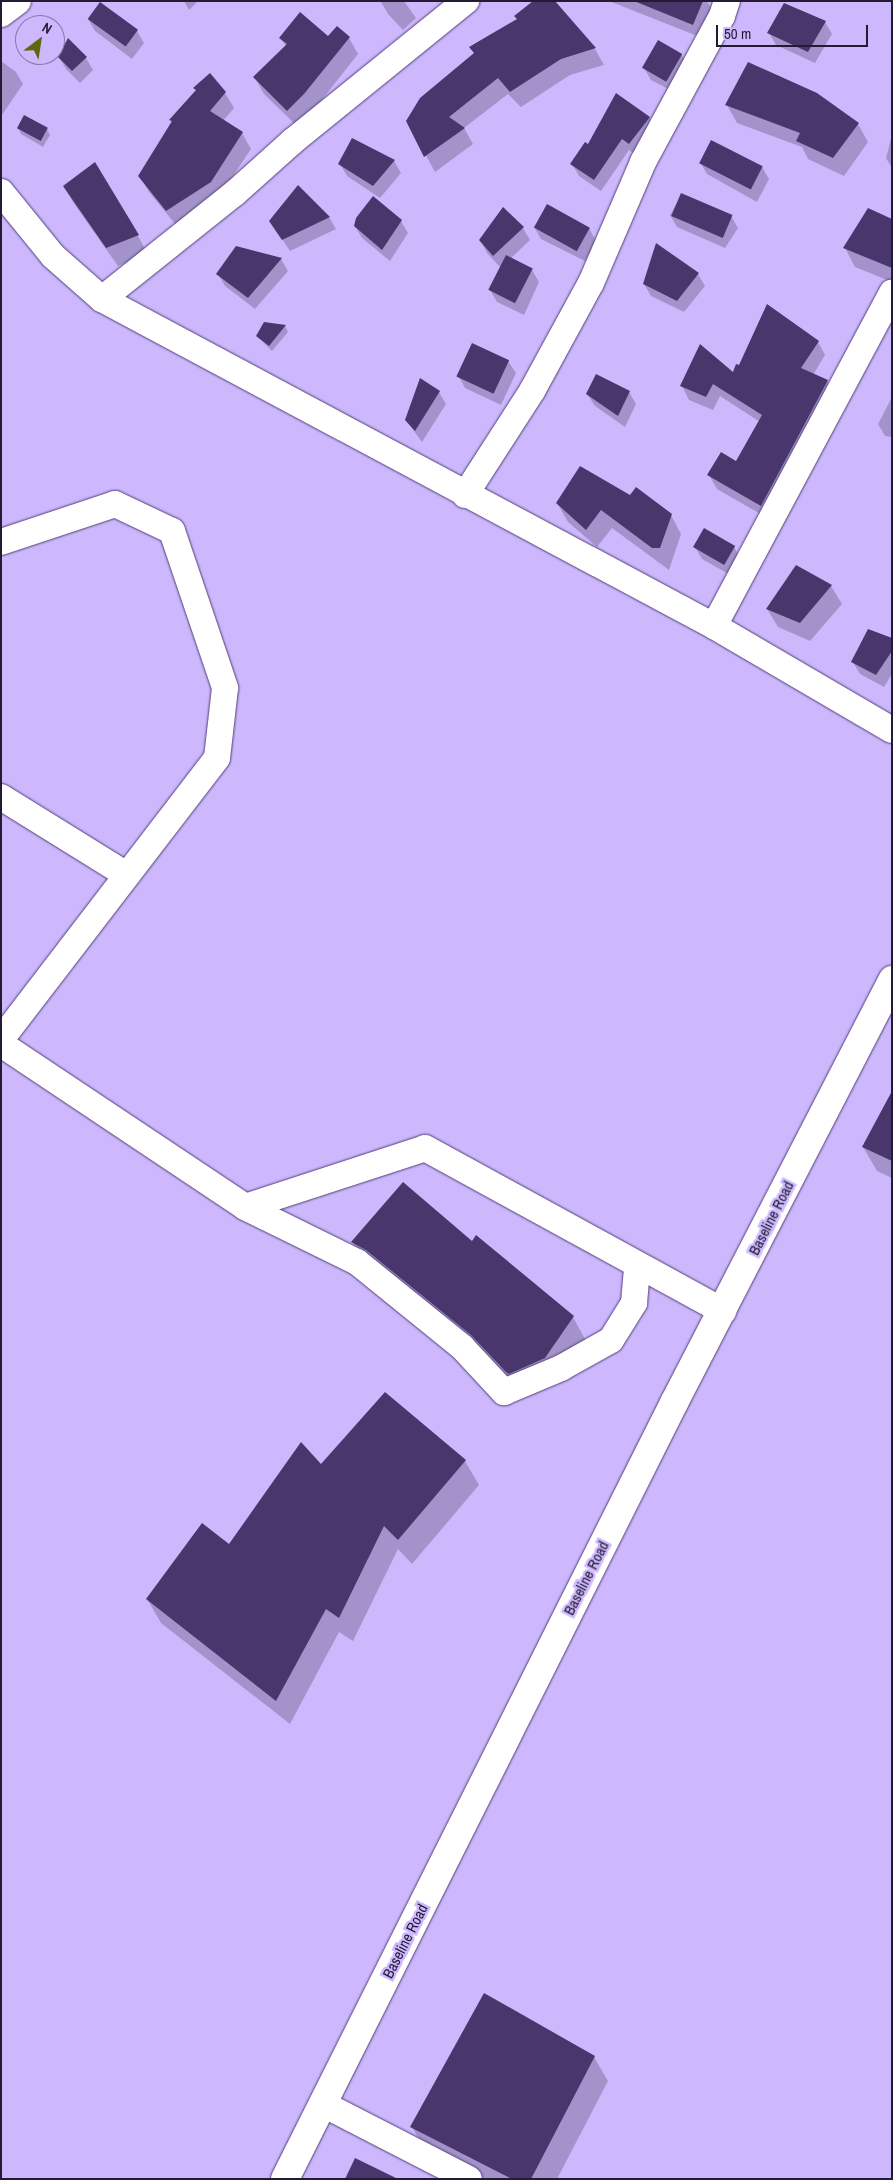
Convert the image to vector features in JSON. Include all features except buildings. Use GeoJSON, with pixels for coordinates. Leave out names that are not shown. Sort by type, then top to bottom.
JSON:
{"type":"FeatureCollection","features":[{"type":"Feature","properties":{"kind":"main road","name":"Baseline Road"},"geometry":{"type":"LineString","coordinates":[[285,2179],[671,1410],[891,985]]}},
{"type":"Feature","properties":{"kind":"street"},"geometry":{"type":"LineString","coordinates":[[1,14],[18,1]]}},
{"type":"Feature","properties":{"kind":"street"},"geometry":{"type":"LineString","coordinates":[[102,299],[235,193],[293,142],[466,1]]}},
{"type":"Feature","properties":{"kind":"street"},"geometry":{"type":"LineString","coordinates":[[465,495],[532,391],[591,284],[643,162],[722,16],[727,1]]}},
{"type":"Feature","properties":{"kind":"street"},"geometry":{"type":"LineString","coordinates":[[1,192],[53,256],[102,299],[465,495],[714,626],[892,730]]}},
{"type":"Feature","properties":{"kind":"street"},"geometry":{"type":"LineString","coordinates":[[714,626],[892,292]]}},
{"type":"Feature","properties":{"kind":"street"},"geometry":{"type":"LineString","coordinates":[[1,542],[115,504],[172,530],[225,688],[216,758],[1,1040]]}},
{"type":"Feature","properties":{"kind":"street"},"geometry":{"type":"LineString","coordinates":[[1,797],[127,875]]}},
{"type":"Feature","properties":{"kind":"street"},"geometry":{"type":"LineString","coordinates":[[1,1044],[245,1207],[356,1262],[462,1346],[504,1392],[561,1368],[611,1340],[634,1303],[638,1266]]}},
{"type":"Feature","properties":{"kind":"street"},"geometry":{"type":"LineString","coordinates":[[245,1207],[425,1148],[723,1311]]}},
{"type":"Feature","properties":{"kind":"street"},"geometry":{"type":"LineString","coordinates":[[324,2104],[469,2179]]}}]}
